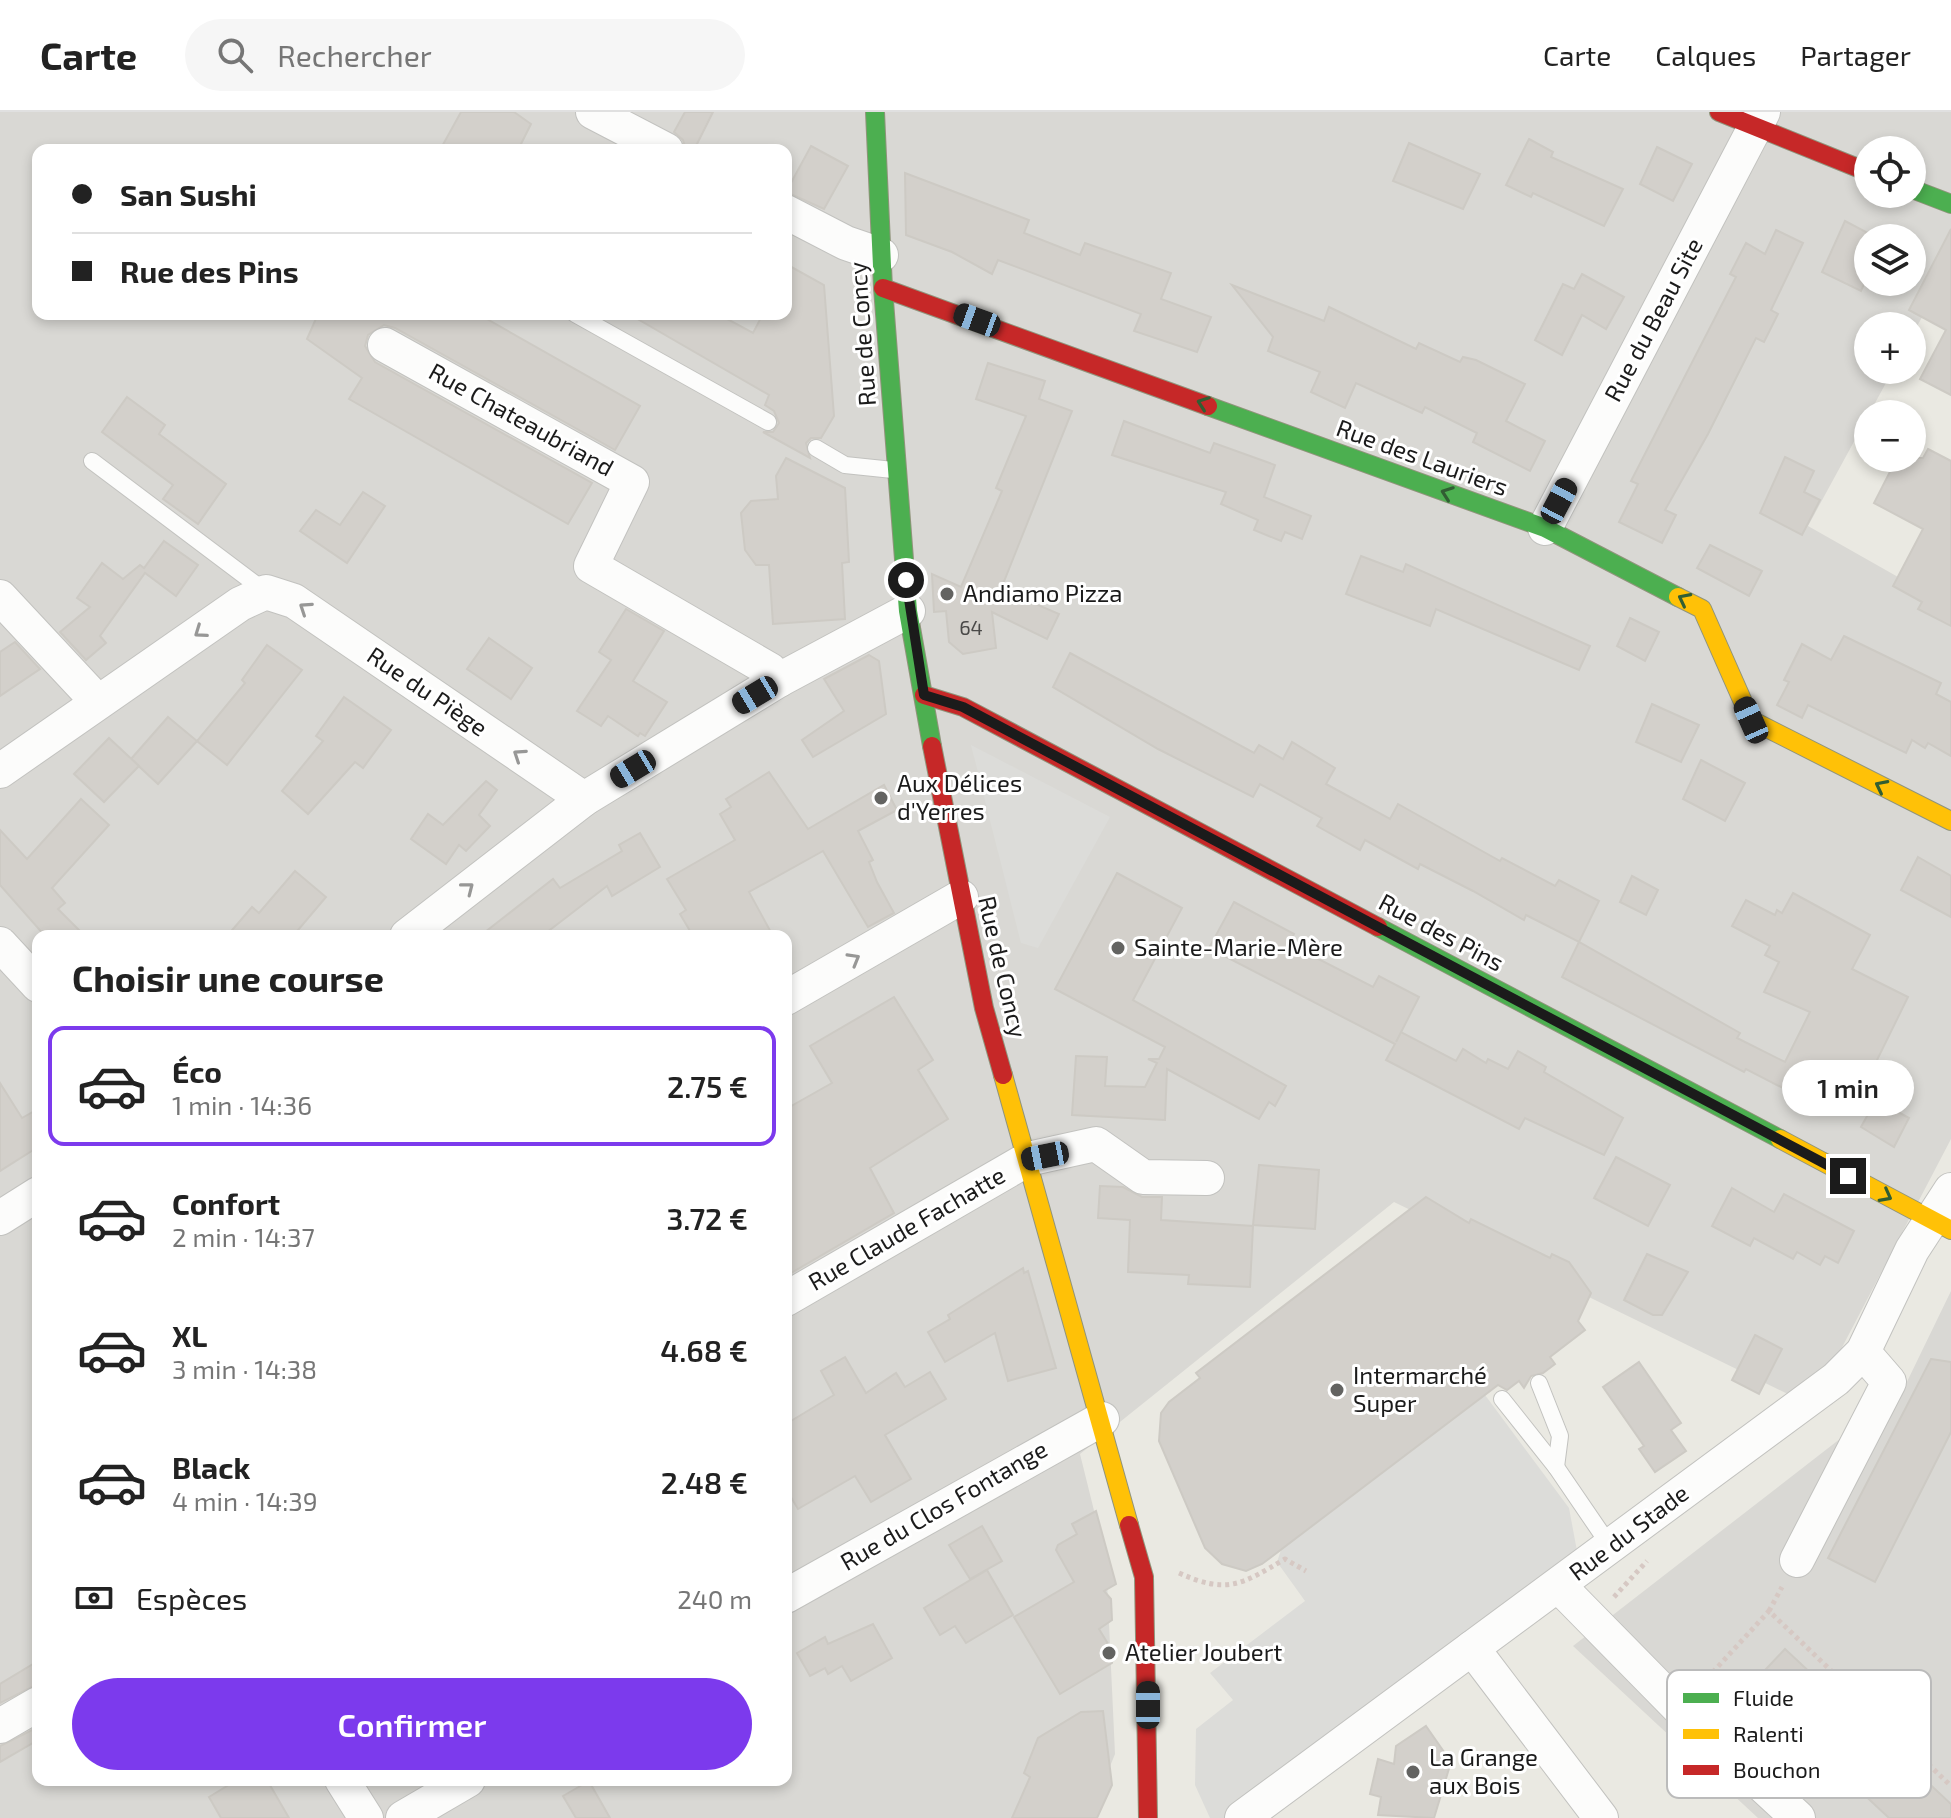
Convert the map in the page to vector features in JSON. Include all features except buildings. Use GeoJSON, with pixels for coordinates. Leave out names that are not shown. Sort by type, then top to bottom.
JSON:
{"type":"FeatureCollection","features":[{"type":"Feature","properties":{"kind":"street"},"geometry":{"type":"LineString","coordinates":[[593,112],[654,144]]}},
{"type":"Feature","properties":{"kind":"street","name":"Rue de Concy"},"geometry":{"type":"LineString","coordinates":[[875,112],[882,272],[908,611],[984,1008],[1144,1577],[1148,1653],[1148,1818]]}},
{"type":"Feature","properties":{"kind":"street"},"geometry":{"type":"LineString","coordinates":[[1719,112],[1760,119],[1854,165]]}},
{"type":"Feature","properties":{"kind":"street","name":"Rue du Beau Site"},"geometry":{"type":"LineString","coordinates":[[1545,528],[1760,119]]}},
{"type":"Feature","properties":{"kind":"street"},"geometry":{"type":"LineString","coordinates":[[1926,194],[1951,204]]}},
{"type":"Feature","properties":{"kind":"street"},"geometry":{"type":"LineString","coordinates":[[792,215],[846,243],[882,272]]}},
{"type":"Feature","properties":{"kind":"street","name":"Rue des Lauriers"},"geometry":{"type":"LineString","coordinates":[[882,272],[1545,528],[1702,609],[1751,720],[1951,821]]}},
{"type":"Feature","properties":{"kind":"street","name":"Rue Chateaubriand"},"geometry":{"type":"LineString","coordinates":[[385,345],[632,482],[591,566],[770,670],[779,680]]}},
{"type":"Feature","properties":{"kind":"street"},"geometry":{"type":"LineString","coordinates":[[0,771],[240,604],[266,592]]}},
{"type":"Feature","properties":{"kind":"street","name":"Rue du Piège"},"geometry":{"type":"LineString","coordinates":[[266,592],[294,601],[584,799]]}},
{"type":"Feature","properties":{"kind":"street"},"geometry":{"type":"LineString","coordinates":[[0,597],[98,702]]}},
{"type":"Feature","properties":{"kind":"street"},"geometry":{"type":"LineString","coordinates":[[415,930],[584,799],[779,680],[908,611]]}},
{"type":"Feature","properties":{"kind":"street","name":"Rue des Pins"},"geometry":{"type":"LineString","coordinates":[[924,695],[963,707],[1942,1225]]}},
{"type":"Feature","properties":{"kind":"street"},"geometry":{"type":"LineString","coordinates":[[792,995],[961,897]]}},
{"type":"Feature","properties":{"kind":"street"},"geometry":{"type":"LineString","coordinates":[[0,944],[32,979]]}},
{"type":"Feature","properties":{"kind":"street","name":"Rue Claude Fachatte"},"geometry":{"type":"LineString","coordinates":[[792,1296],[1028,1159],[1096,1144],[1143,1177],[1207,1178]]}},
{"type":"Feature","properties":{"kind":"street","name":"Rue du Stade"},"geometry":{"type":"LineString","coordinates":[[1242,1818],[1836,1379],[1863,1352],[1912,1250],[1942,1225],[1951,1190]]}},
{"type":"Feature","properties":{"kind":"street"},"geometry":{"type":"LineString","coordinates":[[0,1218],[32,1198]]}},
{"type":"Feature","properties":{"kind":"street"},"geometry":{"type":"LineString","coordinates":[[1797,1560],[1889,1382],[1863,1352]]}},
{"type":"Feature","properties":{"kind":"street","name":"Rue du Clos Fontange"},"geometry":{"type":"LineString","coordinates":[[792,1593],[1102,1419]]}},
{"type":"Feature","properties":{"kind":"street"},"geometry":{"type":"LineString","coordinates":[[1559,1586],[1667,1696]]}},
{"type":"Feature","properties":{"kind":"street"},"geometry":{"type":"LineString","coordinates":[[1472,1648],[1601,1818]]}},
{"type":"Feature","properties":{"kind":"street"},"geometry":{"type":"LineString","coordinates":[[0,1726],[32,1707]]}},
{"type":"Feature","properties":{"kind":"street"},"geometry":{"type":"LineString","coordinates":[[346,1786],[366,1818]]}},
{"type":"Feature","properties":{"kind":"street"},"geometry":{"type":"LineString","coordinates":[[403,1818],[458,1786]]}},
{"type":"Feature","properties":{"kind":"street"},"geometry":{"type":"LineString","coordinates":[[1776,1798],[1798,1818]]}},
{"type":"Feature","properties":{"kind":"lane"},"geometry":{"type":"LineString","coordinates":[[586,320],[768,422]]}},
{"type":"Feature","properties":{"kind":"lane"},"geometry":{"type":"LineString","coordinates":[[816,448],[845,465],[897,470]]}},
{"type":"Feature","properties":{"kind":"lane"},"geometry":{"type":"LineString","coordinates":[[92,461],[266,592]]}},
{"type":"Feature","properties":{"kind":"lane"},"geometry":{"type":"LineString","coordinates":[[1539,1383],[1560,1436],[1556,1467]]}},
{"type":"Feature","properties":{"kind":"lane"},"geometry":{"type":"LineString","coordinates":[[1502,1399],[1556,1467],[1610,1546]]}},
{"type":"Feature","properties":{"kind":"path"},"geometry":{"type":"LineString","coordinates":[[1138,1555],[1198,1582],[1221,1588],[1250,1579],[1285,1559],[1306,1571]]}},
{"type":"Feature","properties":{"kind":"path"},"geometry":{"type":"LineString","coordinates":[[1714,1670],[1769,1611],[1830,1670]]}},
{"type":"Feature","properties":{"kind":"path"},"geometry":{"type":"LineString","coordinates":[[1931,1767],[1951,1786]]}},
{"type":"Feature","properties":{"kind":"shaded area"},"geometry":{"type":"Polygon","coordinates":[[[0,112],[1951,112],[1951,266],[1925,312],[1854,312],[1854,384],[1885,384],[1877,400],[1854,400],[1854,442],[1808,526],[1951,607],[1951,1139],[1837,1357],[1790,1395],[1394,1202],[1080,1454],[1106,1559],[1115,1754],[1089,1818],[0,1818],[0,112]]]}},
{"type":"Feature","properties":{"kind":"shaded area"},"geometry":{"type":"Polygon","coordinates":[[[971,745],[1110,817],[1038,948],[1021,943],[971,745]]]}},
{"type":"Feature","properties":{"kind":"shaded area"},"geometry":{"type":"Polygon","coordinates":[[[1951,1291],[1951,1818],[1758,1818],[1736,1798],[1931,1798],[1931,1670],[1667,1670],[1667,1733],[1573,1646],[1903,1390],[1951,1291]]]}},
{"type":"Feature","properties":{"kind":"shaded area"},"geometry":{"type":"Polygon","coordinates":[[[1485,1395],[1569,1508],[1577,1551],[1226,1818],[1210,1818],[1195,1785],[1196,1729],[1233,1700],[1210,1673],[1305,1601],[1277,1562],[1281,1550],[1485,1395]]]}},
{"type":"Feature","properties":{"kind":"traffic: fast"},"geometry":{"type":"LineString","coordinates":[[875,112],[883,288],[908,611],[932,746]]}},
{"type":"Feature","properties":{"kind":"traffic: fast"},"geometry":{"type":"LineString","coordinates":[[1926,194],[1951,204]]}},
{"type":"Feature","properties":{"kind":"traffic: fast"},"geometry":{"type":"LineString","coordinates":[[1208,406],[1545,528],[1678,597]]}},
{"type":"Feature","properties":{"kind":"traffic: fast"},"geometry":{"type":"LineString","coordinates":[[1378,927],[1780,1139]]}},
{"type":"Feature","properties":{"kind":"traffic: slow"},"geometry":{"type":"LineString","coordinates":[[1678,597],[1702,609],[1751,720],[1951,821]]}},
{"type":"Feature","properties":{"kind":"traffic: slow"},"geometry":{"type":"LineString","coordinates":[[1003,1075],[1129,1525]]}},
{"type":"Feature","properties":{"kind":"traffic: slow"},"geometry":{"type":"LineString","coordinates":[[1780,1139],[1951,1230]]}},
{"type":"Feature","properties":{"kind":"traffic: jam"},"geometry":{"type":"LineString","coordinates":[[1719,112],[1854,166]]}},
{"type":"Feature","properties":{"kind":"traffic: jam"},"geometry":{"type":"LineString","coordinates":[[883,288],[1208,406]]}},
{"type":"Feature","properties":{"kind":"traffic: jam"},"geometry":{"type":"LineString","coordinates":[[924,695],[963,707],[1378,927]]}},
{"type":"Feature","properties":{"kind":"traffic: jam"},"geometry":{"type":"LineString","coordinates":[[932,746],[984,1008],[1003,1075]]}},
{"type":"Feature","properties":{"kind":"traffic: jam"},"geometry":{"type":"LineString","coordinates":[[1129,1525],[1144,1577],[1148,1818]]}},
{"type":"Feature","properties":{"kind":"place","name":"Andiamo Pizza"},"geometry":{"type":"Point","coordinates":[947,594]}},
{"type":"Feature","properties":{"kind":"place","name":"Aux Délices d'Yerres"},"geometry":{"type":"Point","coordinates":[881,798]}},
{"type":"Feature","properties":{"kind":"place","name":"Sainte-Marie-Mère"},"geometry":{"type":"Point","coordinates":[1118,948]}},
{"type":"Feature","properties":{"kind":"place","name":"Intermarché Super"},"geometry":{"type":"Point","coordinates":[1337,1390]}},
{"type":"Feature","properties":{"kind":"place","name":"Atelier Joubert"},"geometry":{"type":"Point","coordinates":[1109,1653]}},
{"type":"Feature","properties":{"kind":"place","name":"La Grange aux Bois"},"geometry":{"type":"Point","coordinates":[1413,1772]}},
{"type":"Feature","properties":{"kind":"route"},"geometry":{"type":"LineString","coordinates":[[906,580],[908,611],[924,695],[963,707],[1848,1176]]}}]}
